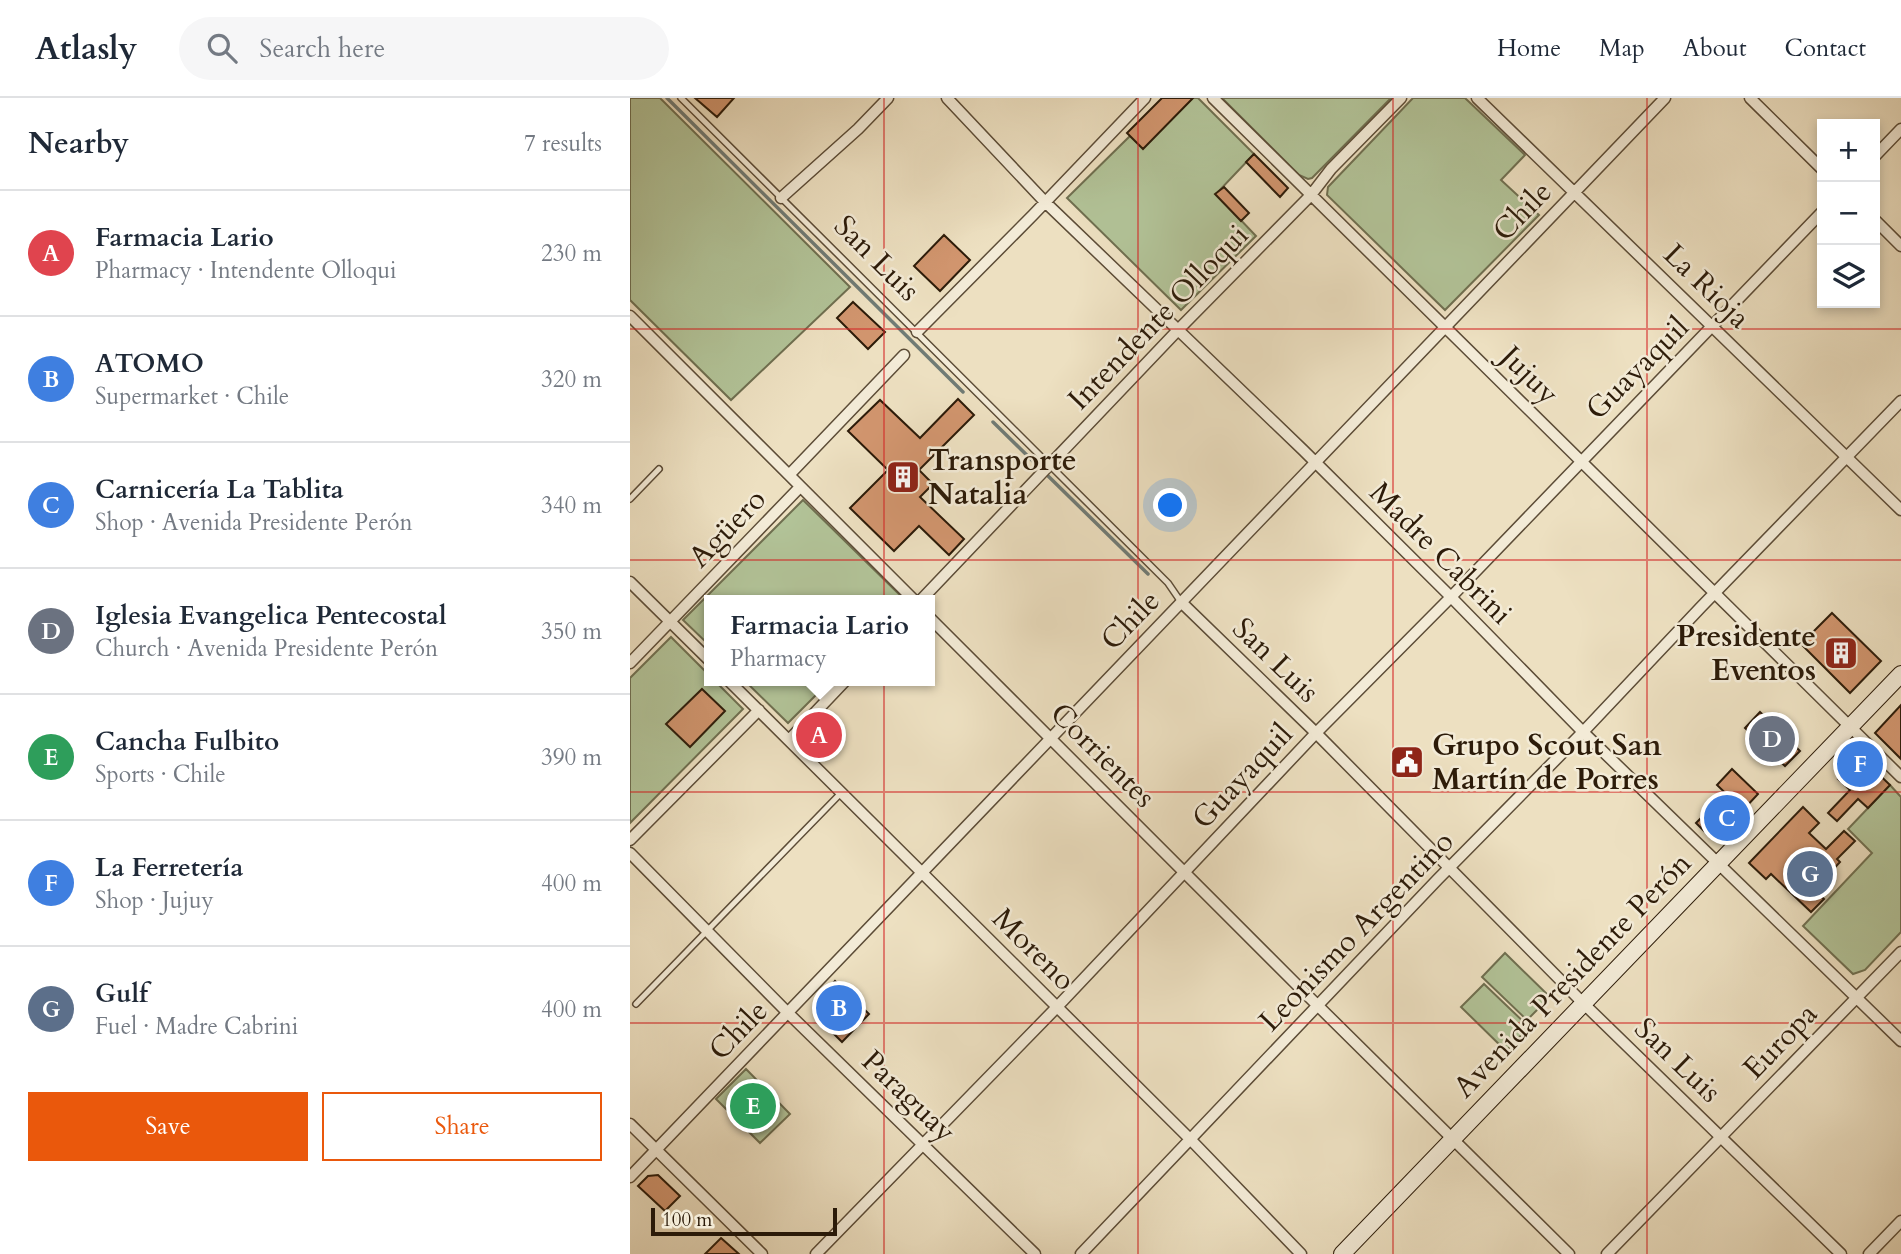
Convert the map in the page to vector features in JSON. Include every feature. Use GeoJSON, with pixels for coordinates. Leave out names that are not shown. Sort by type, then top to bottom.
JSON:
{"type":"FeatureCollection","features":[{"type":"Feature","properties":{"kind":"main road","name":"Avenida Presidente Perón"},"geometry":{"type":"LineString","coordinates":[[1342,1254],[1901,674]]}},
{"type":"Feature","properties":{"kind":"street"},"geometry":{"type":"LineString","coordinates":[[781,198],[858,129],[888,98]]}},
{"type":"Feature","properties":{"kind":"street","name":"Madre Cabrini"},"geometry":{"type":"LineString","coordinates":[[947,98],[1045,202],[1315,463],[1583,732],[1901,1041]]}},
{"type":"Feature","properties":{"kind":"street"},"geometry":{"type":"LineString","coordinates":[[917,332],[1145,98]]}},
{"type":"Feature","properties":{"kind":"street","name":"Jujuy"},"geometry":{"type":"LineString","coordinates":[[1213,98],[1901,777]]}},
{"type":"Feature","properties":{"kind":"street","name":"Intendente Olloqui"},"geometry":{"type":"LineString","coordinates":[[926,595],[1401,98]]}},
{"type":"Feature","properties":{"kind":"street","name":"La Rioja"},"geometry":{"type":"LineString","coordinates":[[1477,98],[1901,510]]}},
{"type":"Feature","properties":{"kind":"street","name":"Chile"},"geometry":{"type":"LineString","coordinates":[[630,1177],[1665,98]]}},
{"type":"Feature","properties":{"kind":"street"},"geometry":{"type":"LineString","coordinates":[[1750,98],[1817,164]]}},
{"type":"Feature","properties":{"kind":"street"},"geometry":{"type":"LineString","coordinates":[[1880,151],[1901,129]]}},
{"type":"Feature","properties":{"kind":"street","name":"Guayaquil"},"geometry":{"type":"LineString","coordinates":[[816,1254],[1057,1007],[1316,733],[1817,217]]}},
{"type":"Feature","properties":{"kind":"street"},"geometry":{"type":"LineString","coordinates":[[1880,225],[1901,246]]}},
{"type":"Feature","properties":{"kind":"street"},"geometry":{"type":"LineString","coordinates":[[632,321],[909,595]]}},
{"type":"Feature","properties":{"kind":"street","name":"Agüero"},"geometry":{"type":"LineString","coordinates":[[789,475],[904,355]]}},
{"type":"Feature","properties":{"kind":"street","name":"Leonismo Argentino"},"geometry":{"type":"LineString","coordinates":[[1081,1254],[1317,1005],[1901,401]]}},
{"type":"Feature","properties":{"kind":"street","name":"Agüero"},"geometry":{"type":"LineString","coordinates":[[630,663],[800,486]]}},
{"type":"Feature","properties":{"kind":"street"},"geometry":{"type":"LineString","coordinates":[[630,582],[704,655]]}},
{"type":"Feature","properties":{"kind":"street","name":"San Luis"},"geometry":{"type":"LineString","coordinates":[[1181,602],[1451,867],[1583,1003],[1841,1254]]}},
{"type":"Feature","properties":{"kind":"street","name":"Corrientes"},"geometry":{"type":"LineString","coordinates":[[935,623],[1569,1254]]}},
{"type":"Feature","properties":{"kind":"street","name":"Moreno"},"geometry":{"type":"LineString","coordinates":[[734,686],[1191,1140],[1301,1254]]}},
{"type":"Feature","properties":{"kind":"street"},"geometry":{"type":"LineString","coordinates":[[789,740],[840,686]]}},
{"type":"Feature","properties":{"kind":"street"},"geometry":{"type":"LineString","coordinates":[[630,840],[759,710]]}},
{"type":"Feature","properties":{"kind":"street","name":"Paraguay"},"geometry":{"type":"LineString","coordinates":[[630,853],[788,1013],[1035,1254]]}},
{"type":"Feature","properties":{"kind":"street","name":"Europa"},"geometry":{"type":"LineString","coordinates":[[1607,1254],[1901,952]]}},
{"type":"Feature","properties":{"kind":"street"},"geometry":{"type":"LineString","coordinates":[[630,1124],[762,1254]]}},
{"type":"Feature","properties":{"kind":"street"},"geometry":{"type":"LineString","coordinates":[[1869,1254],[1901,1221]]}},
{"type":"Feature","properties":{"kind":"lane","name":"San Luis"},"geometry":{"type":"LineString","coordinates":[[681,98],[1168,583],[1181,602]]}},
{"type":"Feature","properties":{"kind":"lane"},"geometry":{"type":"LineString","coordinates":[[630,499],[659,469]]}},
{"type":"Feature","properties":{"kind":"lane"},"geometry":{"type":"LineString","coordinates":[[636,1004],[842,792]]}},
{"type":"Feature","properties":{"kind":"green space"},"geometry":{"type":"Polygon","coordinates":[[[630,98],[660,98],[850,287],[731,400],[630,300],[630,98]]]}},
{"type":"Feature","properties":{"kind":"green space"},"geometry":{"type":"Polygon","coordinates":[[[1193,98],[1198,98],[1254,154],[1216,194],[1256,236],[1181,310],[1067,198],[1130,136],[1143,148],[1193,98]]]}},
{"type":"Feature","properties":{"kind":"green space"},"geometry":{"type":"Polygon","coordinates":[[[1222,98],[1391,98],[1308,179],[1299,175],[1222,98]]]}},
{"type":"Feature","properties":{"kind":"green space"},"geometry":{"type":"Polygon","coordinates":[[[1413,98],[1465,98],[1525,155],[1501,180],[1539,215],[1445,310],[1327,195],[1328,187],[1413,98]]]}},
{"type":"Feature","properties":{"kind":"green space"},"geometry":{"type":"Polygon","coordinates":[[[803,500],[900,595],[708,595],[803,500]]]}},
{"type":"Feature","properties":{"kind":"green space"},"geometry":{"type":"Polygon","coordinates":[[[704,599],[704,640],[683,620],[704,599]]]}},
{"type":"Feature","properties":{"kind":"green space"},"geometry":{"type":"Polygon","coordinates":[[[671,637],[704,670],[704,686],[720,686],[743,709],[630,823],[630,678],[671,637]]]}},
{"type":"Feature","properties":{"kind":"green space"},"geometry":{"type":"Polygon","coordinates":[[[750,686],[825,686],[788,723],[750,686]]]}},
{"type":"Feature","properties":{"kind":"green space"},"geometry":{"type":"Polygon","coordinates":[[[1890,785],[1901,797],[1901,932],[1865,970],[1853,974],[1803,926],[1872,853],[1848,829],[1890,785]]]}},
{"type":"Feature","properties":{"kind":"green space"},"geometry":{"type":"Polygon","coordinates":[[[1505,953],[1550,997],[1527,1020],[1482,977],[1505,953]]]}},
{"type":"Feature","properties":{"kind":"green space"},"geometry":{"type":"Polygon","coordinates":[[[1484,984],[1529,1027],[1506,1051],[1461,1007],[1484,984]]]}},
{"type":"Feature","properties":{"kind":"green space"},"geometry":{"type":"Polygon","coordinates":[[[746,1069],[790,1114],[760,1143],[716,1099],[746,1069]]]}},
{"type":"Feature","properties":{"kind":"building"},"geometry":{"type":"Polygon","coordinates":[[[695,98],[734,98],[717,117],[695,98]]]}},
{"type":"Feature","properties":{"kind":"building"},"geometry":{"type":"Polygon","coordinates":[[[1162,98],[1193,98],[1143,149],[1127,133],[1162,98]]]}},
{"type":"Feature","properties":{"kind":"building"},"geometry":{"type":"Polygon","coordinates":[[[1254,154],[1288,188],[1280,197],[1246,162],[1254,154]]]}},
{"type":"Feature","properties":{"kind":"building"},"geometry":{"type":"Polygon","coordinates":[[[1224,187],[1249,213],[1241,221],[1215,194],[1224,187]]]}},
{"type":"Feature","properties":{"kind":"building"},"geometry":{"type":"Polygon","coordinates":[[[944,235],[970,260],[940,291],[914,266],[944,235]]]}},
{"type":"Feature","properties":{"kind":"building"},"geometry":{"type":"Polygon","coordinates":[[[853,302],[885,332],[868,349],[837,318],[853,302]]]}},
{"type":"Feature","properties":{"kind":"building","name":"Transporte Natalia"},"geometry":{"type":"Polygon","coordinates":[[[958,399],[974,415],[919,470],[933,484],[920,497],[964,539],[949,555],[919,526],[894,551],[850,508],[888,470],[848,431],[880,400],[920,438],[958,399]]]}},
{"type":"Feature","properties":{"kind":"building","name":"Presidente Eventos"},"geometry":{"type":"Polygon","coordinates":[[[1832,613],[1881,661],[1850,693],[1801,644],[1832,613]]]}},
{"type":"Feature","properties":{"kind":"building"},"geometry":{"type":"Polygon","coordinates":[[[702,689],[725,711],[690,747],[666,724],[702,689]]]}},
{"type":"Feature","properties":{"kind":"building"},"geometry":{"type":"Polygon","coordinates":[[[1901,705],[1901,759],[1875,733],[1901,705]]]}},
{"type":"Feature","properties":{"kind":"building"},"geometry":{"type":"Polygon","coordinates":[[[1760,712],[1800,751],[1785,766],[1745,728],[1760,712]]]}},
{"type":"Feature","properties":{"kind":"building"},"geometry":{"type":"Polygon","coordinates":[[[1864,760],[1890,785],[1868,808],[1858,799],[1837,821],[1828,813],[1850,790],[1838,779],[1855,761],[1864,760]]]}},
{"type":"Feature","properties":{"kind":"building"},"geometry":{"type":"Polygon","coordinates":[[[1732,769],[1758,794],[1743,810],[1717,785],[1732,769]]]}},
{"type":"Feature","properties":{"kind":"building"},"geometry":{"type":"Polygon","coordinates":[[[1803,807],[1819,823],[1809,833],[1826,849],[1844,831],[1855,841],[1837,859],[1840,862],[1814,890],[1824,899],[1811,912],[1771,874],[1766,879],[1749,863],[1803,807]]]}},
{"type":"Feature","properties":{"kind":"building"},"geometry":{"type":"Polygon","coordinates":[[[1705,814],[1723,831],[1716,838],[1711,838],[1696,823],[1705,814]]]}},
{"type":"Feature","properties":{"kind":"building"},"geometry":{"type":"Polygon","coordinates":[[[835,981],[869,1014],[842,1042],[815,1015],[815,1002],[835,981]]]}},
{"type":"Feature","properties":{"kind":"building"},"geometry":{"type":"Polygon","coordinates":[[[658,1175],[680,1196],[665,1211],[638,1186],[648,1176],[658,1175]]]}},
{"type":"Feature","properties":{"kind":"building"},"geometry":{"type":"Polygon","coordinates":[[[721,1238],[739,1254],[705,1254],[721,1238]]]}},
{"type":"Feature","properties":{"kind":"waterway"},"geometry":{"type":"LineString","coordinates":[[667,98],[963,392]]}},
{"type":"Feature","properties":{"kind":"waterway"},"geometry":{"type":"LineString","coordinates":[[993,422],[1148,574]]}},
{"type":"Feature","properties":{"kind":"place","name":"Transporte Natalia"},"geometry":{"type":"Point","coordinates":[903,477]}},
{"type":"Feature","properties":{"kind":"place","name":"Presidente Eventos"},"geometry":{"type":"Point","coordinates":[1841,653]}},
{"type":"Feature","properties":{"kind":"place","name":"Farmacia Lario"},"geometry":{"type":"Point","coordinates":[819,735]}},
{"type":"Feature","properties":{"kind":"place","name":"Iglesia Evangelica Pentecostal"},"geometry":{"type":"Point","coordinates":[1772,739]}},
{"type":"Feature","properties":{"kind":"place","name":"Grupo Scout San Martín de Porres"},"geometry":{"type":"Point","coordinates":[1407,762]}},
{"type":"Feature","properties":{"kind":"place","name":"La Ferretería"},"geometry":{"type":"Point","coordinates":[1860,764]}},
{"type":"Feature","properties":{"kind":"place","name":"Carnicería La Tablita"},"geometry":{"type":"Point","coordinates":[1727,818]}},
{"type":"Feature","properties":{"kind":"place","name":"Gulf"},"geometry":{"type":"Point","coordinates":[1810,874]}},
{"type":"Feature","properties":{"kind":"place","name":"ATOMO"},"geometry":{"type":"Point","coordinates":[839,1008]}},
{"type":"Feature","properties":{"kind":"place","name":"Cancha Fulbito"},"geometry":{"type":"Point","coordinates":[753,1106]}}]}
